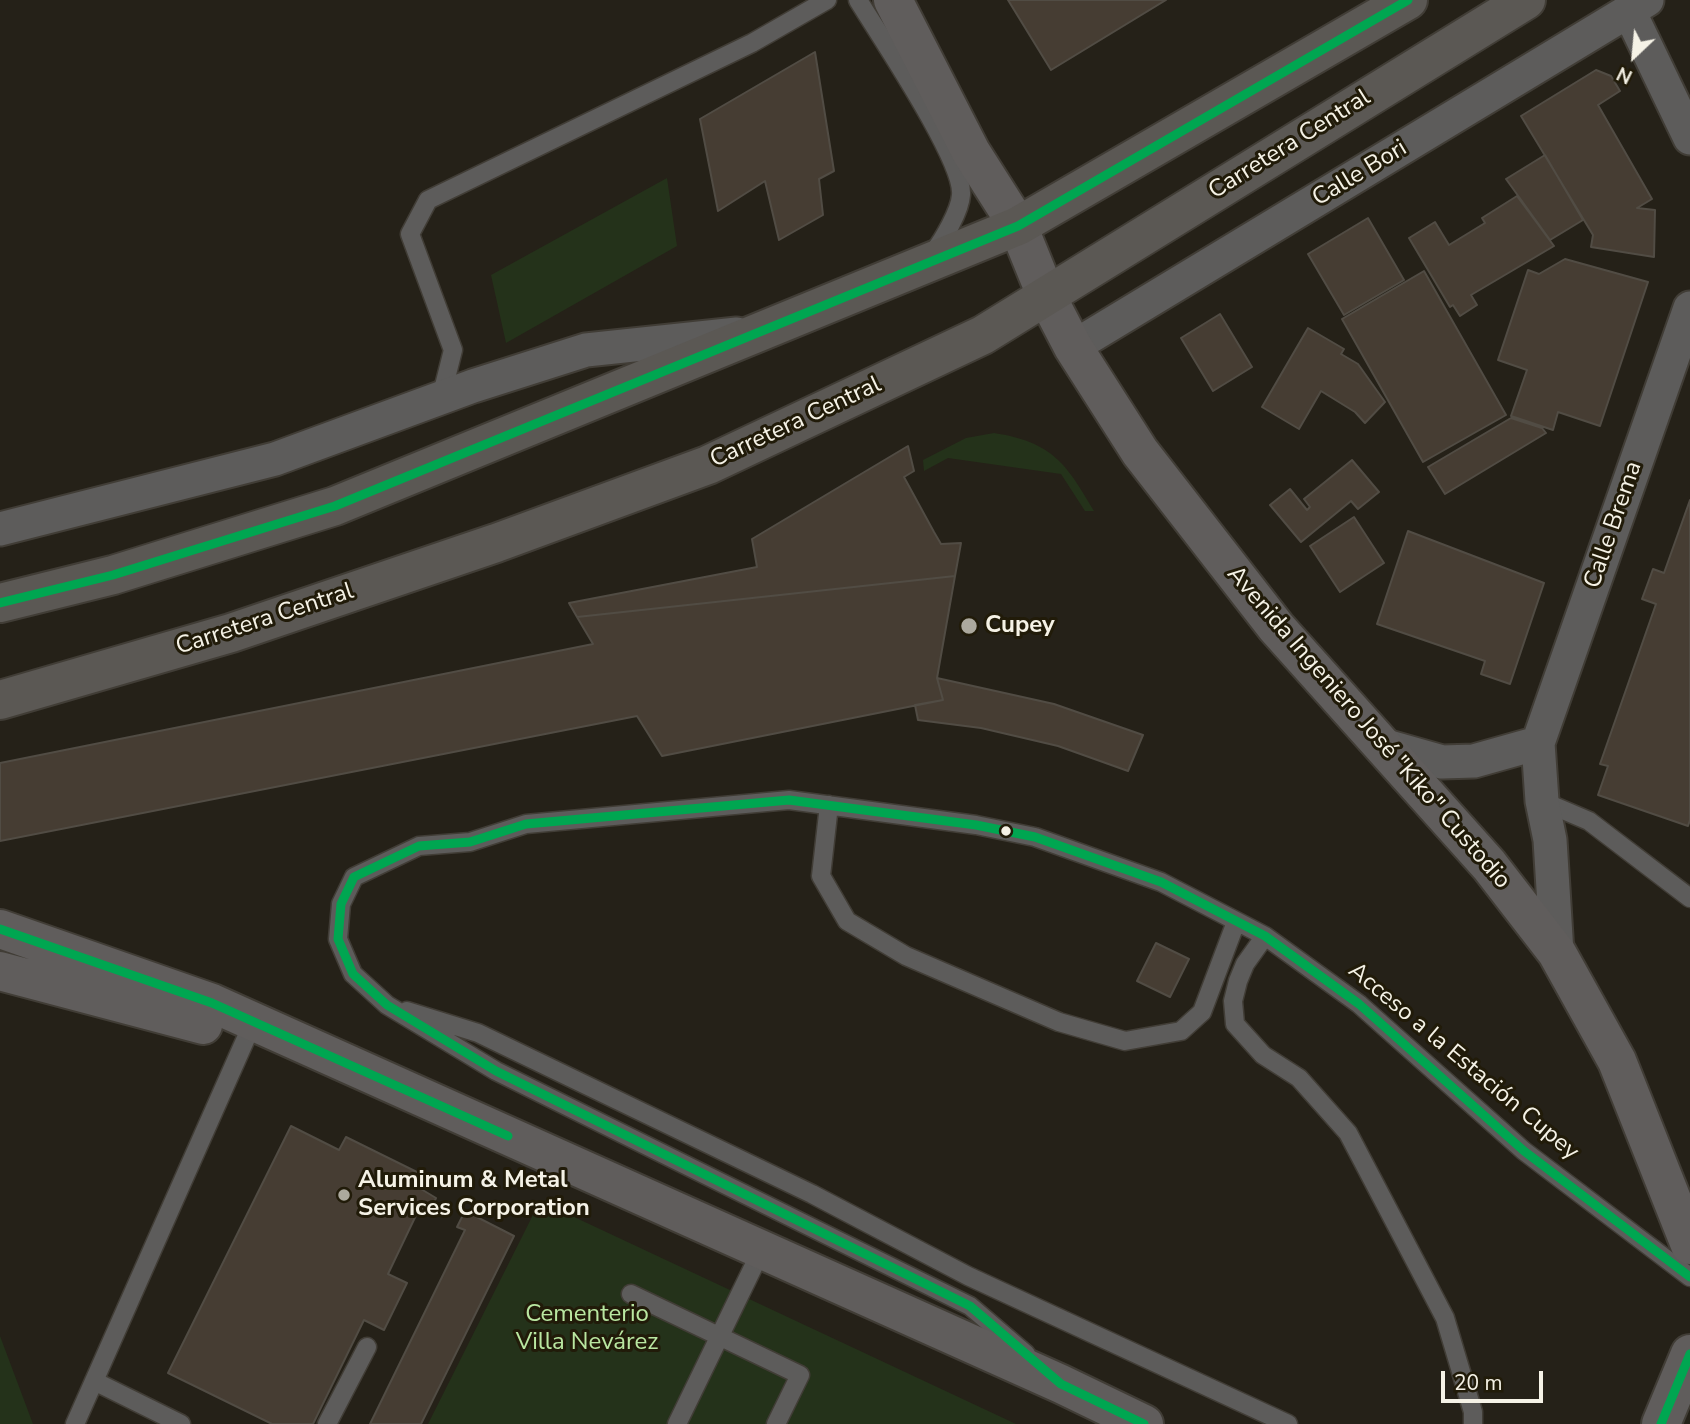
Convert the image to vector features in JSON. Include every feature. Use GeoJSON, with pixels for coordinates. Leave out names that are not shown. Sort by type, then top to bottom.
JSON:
{"type":"FeatureCollection","features":[{"type":"Feature","properties":{"kind":"highway"},"geometry":{"type":"LineString","coordinates":[[0,603],[113,575],[335,506],[1018,226],[1408,0]]}},
{"type":"Feature","properties":{"kind":"highway","name":"Carretera Central"},"geometry":{"type":"LineString","coordinates":[[0,700],[231,633],[496,543],[708,464],[983,335],[1526,0]]}},
{"type":"Feature","properties":{"kind":"main road","name":"Avenida Ingeniero José \"Kiko\" Custodio"},"geometry":{"type":"LineString","coordinates":[[893,0],[971,152],[1018,226],[1046,295],[1073,347],[1140,452],[1276,628],[1489,864],[1557,953],[1617,1061],[1690,1245]]}},
{"type":"Feature","properties":{"kind":"main road"},"geometry":{"type":"LineString","coordinates":[[0,929],[212,1003],[1061,1384],[1131,1421]]}},
{"type":"Feature","properties":{"kind":"main road"},"geometry":{"type":"LineString","coordinates":[[0,971],[341,1060]]}},
{"type":"Feature","properties":{"kind":"main road"},"geometry":{"type":"LineString","coordinates":[[1661,1424],[1690,1354]]}},
{"type":"Feature","properties":{"kind":"street"},"geometry":{"type":"LineString","coordinates":[[1638,6],[1690,138]]}},
{"type":"Feature","properties":{"kind":"street","name":"Calle Bori"},"geometry":{"type":"LineString","coordinates":[[1073,347],[1638,6]]}},
{"type":"Feature","properties":{"kind":"street","name":"Calle Brema"},"geometry":{"type":"LineString","coordinates":[[1538,743],[1683,350],[1690,308]]}},
{"type":"Feature","properties":{"kind":"street"},"geometry":{"type":"LineString","coordinates":[[0,529],[275,459],[441,398],[586,351],[761,331]]}},
{"type":"Feature","properties":{"kind":"street"},"geometry":{"type":"LineString","coordinates":[[1382,746],[1441,762],[1464,762],[1538,743],[1542,801],[1550,840],[1557,953]]}},
{"type":"Feature","properties":{"kind":"lane"},"geometry":{"type":"LineString","coordinates":[[441,398],[453,350],[410,234],[428,200],[752,43],[827,0]]}},
{"type":"Feature","properties":{"kind":"lane"},"geometry":{"type":"LineString","coordinates":[[858,0],[952,157],[961,195],[944,237],[924,265]]}},
{"type":"Feature","properties":{"kind":"lane","name":"Acceso a la Estación Cupey"},"geometry":{"type":"LineString","coordinates":[[387,1005],[353,974],[338,939],[341,904],[354,877],[419,846],[470,842],[526,824],[789,800],[976,825],[1035,837],[1161,882],[1265,936],[1359,1004],[1524,1151],[1690,1277]]}},
{"type":"Feature","properties":{"kind":"lane"},"geometry":{"type":"LineString","coordinates":[[1542,801],[1589,821],[1690,898]]}},
{"type":"Feature","properties":{"kind":"lane"},"geometry":{"type":"LineString","coordinates":[[829,806],[821,876],[847,921],[906,956],[1059,1022],[1125,1041],[1181,1031],[1202,1012],[1236,922]]}},
{"type":"Feature","properties":{"kind":"lane"},"geometry":{"type":"LineString","coordinates":[[1265,936],[1245,964],[1238,981],[1233,1001],[1235,1024],[1263,1055],[1299,1078],[1348,1133],[1445,1318],[1474,1412],[1473,1424]]}},
{"type":"Feature","properties":{"kind":"lane"},"geometry":{"type":"LineString","coordinates":[[387,1005],[496,1071],[970,1306],[1061,1384]]}},
{"type":"Feature","properties":{"kind":"lane"},"geometry":{"type":"LineString","coordinates":[[387,1005],[478,1033],[812,1194],[968,1276],[1288,1424]]}},
{"type":"Feature","properties":{"kind":"lane"},"geometry":{"type":"LineString","coordinates":[[75,1424],[247,1036]]}},
{"type":"Feature","properties":{"kind":"lane"},"geometry":{"type":"LineString","coordinates":[[677,1424],[761,1251]]}},
{"type":"Feature","properties":{"kind":"lane"},"geometry":{"type":"LineString","coordinates":[[631,1294],[800,1376],[776,1424]]}},
{"type":"Feature","properties":{"kind":"lane"},"geometry":{"type":"LineString","coordinates":[[327,1424],[367,1347]]}},
{"type":"Feature","properties":{"kind":"lane"},"geometry":{"type":"LineString","coordinates":[[94,1381],[181,1424]]}},
{"type":"Feature","properties":{"kind":"green space"},"geometry":{"type":"Polygon","coordinates":[[[667,178],[677,246],[506,343],[491,275],[667,178]]]}},
{"type":"Feature","properties":{"kind":"green space"},"geometry":{"type":"Polygon","coordinates":[[[994,433],[1030,442],[1055,457],[1075,480],[1094,511],[1085,511],[1061,474],[948,458],[924,471],[923,460],[966,438],[994,433]]]}},
{"type":"Feature","properties":{"kind":"green space","name":"Cementerio Villa Nevárez"},"geometry":{"type":"Polygon","coordinates":[[[540,1201],[1016,1424],[428,1424],[540,1201]]]}},
{"type":"Feature","properties":{"kind":"green space"},"geometry":{"type":"Polygon","coordinates":[[[0,1336],[33,1424],[0,1424],[0,1336]]]}},
{"type":"Feature","properties":{"kind":"building"},"geometry":{"type":"Polygon","coordinates":[[[1008,0],[1166,0],[1051,70],[1008,0]]]}},
{"type":"Feature","properties":{"kind":"building"},"geometry":{"type":"Polygon","coordinates":[[[815,52],[834,171],[819,179],[823,215],[779,240],[765,181],[718,211],[700,119],[815,52]]]}},
{"type":"Feature","properties":{"kind":"building"},"geometry":{"type":"Polygon","coordinates":[[[1596,70],[1611,76],[1620,91],[1598,105],[1652,199],[1637,208],[1655,210],[1654,257],[1591,247],[1593,235],[1521,116],[1596,70]]]}},
{"type":"Feature","properties":{"kind":"building"},"geometry":{"type":"Polygon","coordinates":[[[1545,155],[1583,220],[1550,240],[1506,179],[1545,155]]]}},
{"type":"Feature","properties":{"kind":"building"},"geometry":{"type":"Polygon","coordinates":[[[1517,196],[1554,246],[1471,295],[1477,305],[1460,316],[1453,305],[1450,307],[1409,238],[1435,222],[1449,245],[1485,223],[1482,218],[1517,196]]]}},
{"type":"Feature","properties":{"kind":"building"},"geometry":{"type":"Polygon","coordinates":[[[1368,218],[1404,280],[1344,315],[1308,254],[1368,218]]]}},
{"type":"Feature","properties":{"kind":"building"},"geometry":{"type":"Polygon","coordinates":[[[1565,259],[1648,282],[1600,426],[1558,412],[1553,430],[1511,416],[1527,370],[1498,360],[1528,270],[1539,274],[1565,259]]]}},
{"type":"Feature","properties":{"kind":"building"},"geometry":{"type":"Polygon","coordinates":[[[1424,271],[1506,415],[1423,462],[1342,319],[1424,271]]]}},
{"type":"Feature","properties":{"kind":"building"},"geometry":{"type":"Polygon","coordinates":[[[1220,314],[1252,367],[1213,391],[1181,338],[1220,314]]]}},
{"type":"Feature","properties":{"kind":"building"},"geometry":{"type":"Polygon","coordinates":[[[1308,328],[1344,349],[1341,354],[1358,364],[1385,402],[1365,423],[1355,412],[1321,391],[1299,429],[1262,407],[1308,328]]]}},
{"type":"Feature","properties":{"kind":"building"},"geometry":{"type":"Polygon","coordinates":[[[1511,418],[1542,428],[1546,433],[1445,494],[1428,467],[1511,418]]]}},
{"type":"Feature","properties":{"kind":"building"},"geometry":{"type":"Polygon","coordinates":[[[908,446],[914,471],[904,477],[934,532],[941,544],[961,543],[955,576],[577,617],[569,603],[757,567],[752,539],[908,446]]]}},
{"type":"Feature","properties":{"kind":"building"},"geometry":{"type":"Polygon","coordinates":[[[1352,460],[1379,492],[1358,509],[1351,501],[1301,542],[1270,505],[1290,489],[1307,510],[1310,507],[1304,499],[1352,460]]]}},
{"type":"Feature","properties":{"kind":"building"},"geometry":{"type":"Polygon","coordinates":[[[1690,500],[1688,826],[1598,795],[1608,766],[1600,764],[1656,604],[1642,599],[1653,569],[1664,573],[1690,500]]]}},
{"type":"Feature","properties":{"kind":"building"},"geometry":{"type":"Polygon","coordinates":[[[1354,517],[1384,563],[1340,592],[1310,546],[1354,517]]]}},
{"type":"Feature","properties":{"kind":"building"},"geometry":{"type":"Polygon","coordinates":[[[1408,531],[1544,583],[1510,684],[1481,674],[1485,661],[1377,624],[1408,531]]]}},
{"type":"Feature","properties":{"kind":"building"},"geometry":{"type":"Polygon","coordinates":[[[955,576],[937,678],[943,700],[662,756],[637,716],[0,841],[0,763],[593,644],[577,617],[955,576]]]}},
{"type":"Feature","properties":{"kind":"building"},"geometry":{"type":"Polygon","coordinates":[[[937,678],[1054,704],[1143,735],[1128,771],[1058,746],[981,728],[918,720],[915,705],[943,700],[937,678]]]}},
{"type":"Feature","properties":{"kind":"building"},"geometry":{"type":"Polygon","coordinates":[[[1156,943],[1189,959],[1170,997],[1137,981],[1156,943]]]}},
{"type":"Feature","properties":{"kind":"building"},"geometry":{"type":"Polygon","coordinates":[[[291,1126],[339,1150],[346,1137],[427,1177],[421,1189],[436,1198],[430,1212],[420,1207],[388,1274],[407,1283],[384,1330],[364,1320],[313,1424],[272,1424],[168,1373],[291,1126]]]}},
{"type":"Feature","properties":{"kind":"building"},"geometry":{"type":"Polygon","coordinates":[[[465,1211],[514,1236],[421,1424],[370,1424],[465,1230],[457,1227],[465,1211]]]}},
{"type":"Feature","properties":{"kind":"transit line"},"geometry":{"type":"LineString","coordinates":[[0,603],[113,575],[335,506],[1018,226],[1408,0]]}},
{"type":"Feature","properties":{"kind":"transit line"},"geometry":{"type":"LineString","coordinates":[[1144,1424],[1061,1384],[970,1306],[496,1071],[387,1005],[353,974],[338,939],[341,904],[354,877],[419,846],[470,842],[526,824],[789,800],[976,825],[1035,837],[1161,882],[1265,936],[1359,1004],[1524,1151],[1690,1277]]}},
{"type":"Feature","properties":{"kind":"transit line"},"geometry":{"type":"LineString","coordinates":[[0,929],[212,1003],[508,1136]]}},
{"type":"Feature","properties":{"kind":"transit line"},"geometry":{"type":"LineString","coordinates":[[1661,1424],[1690,1354]]}},
{"type":"Feature","properties":{"kind":"place","name":"Cupey"},"geometry":{"type":"Point","coordinates":[969,626]}},
{"type":"Feature","properties":{"kind":"place","name":"Aluminum & Metal Services Corporation"},"geometry":{"type":"Point","coordinates":[344,1195]}}]}
